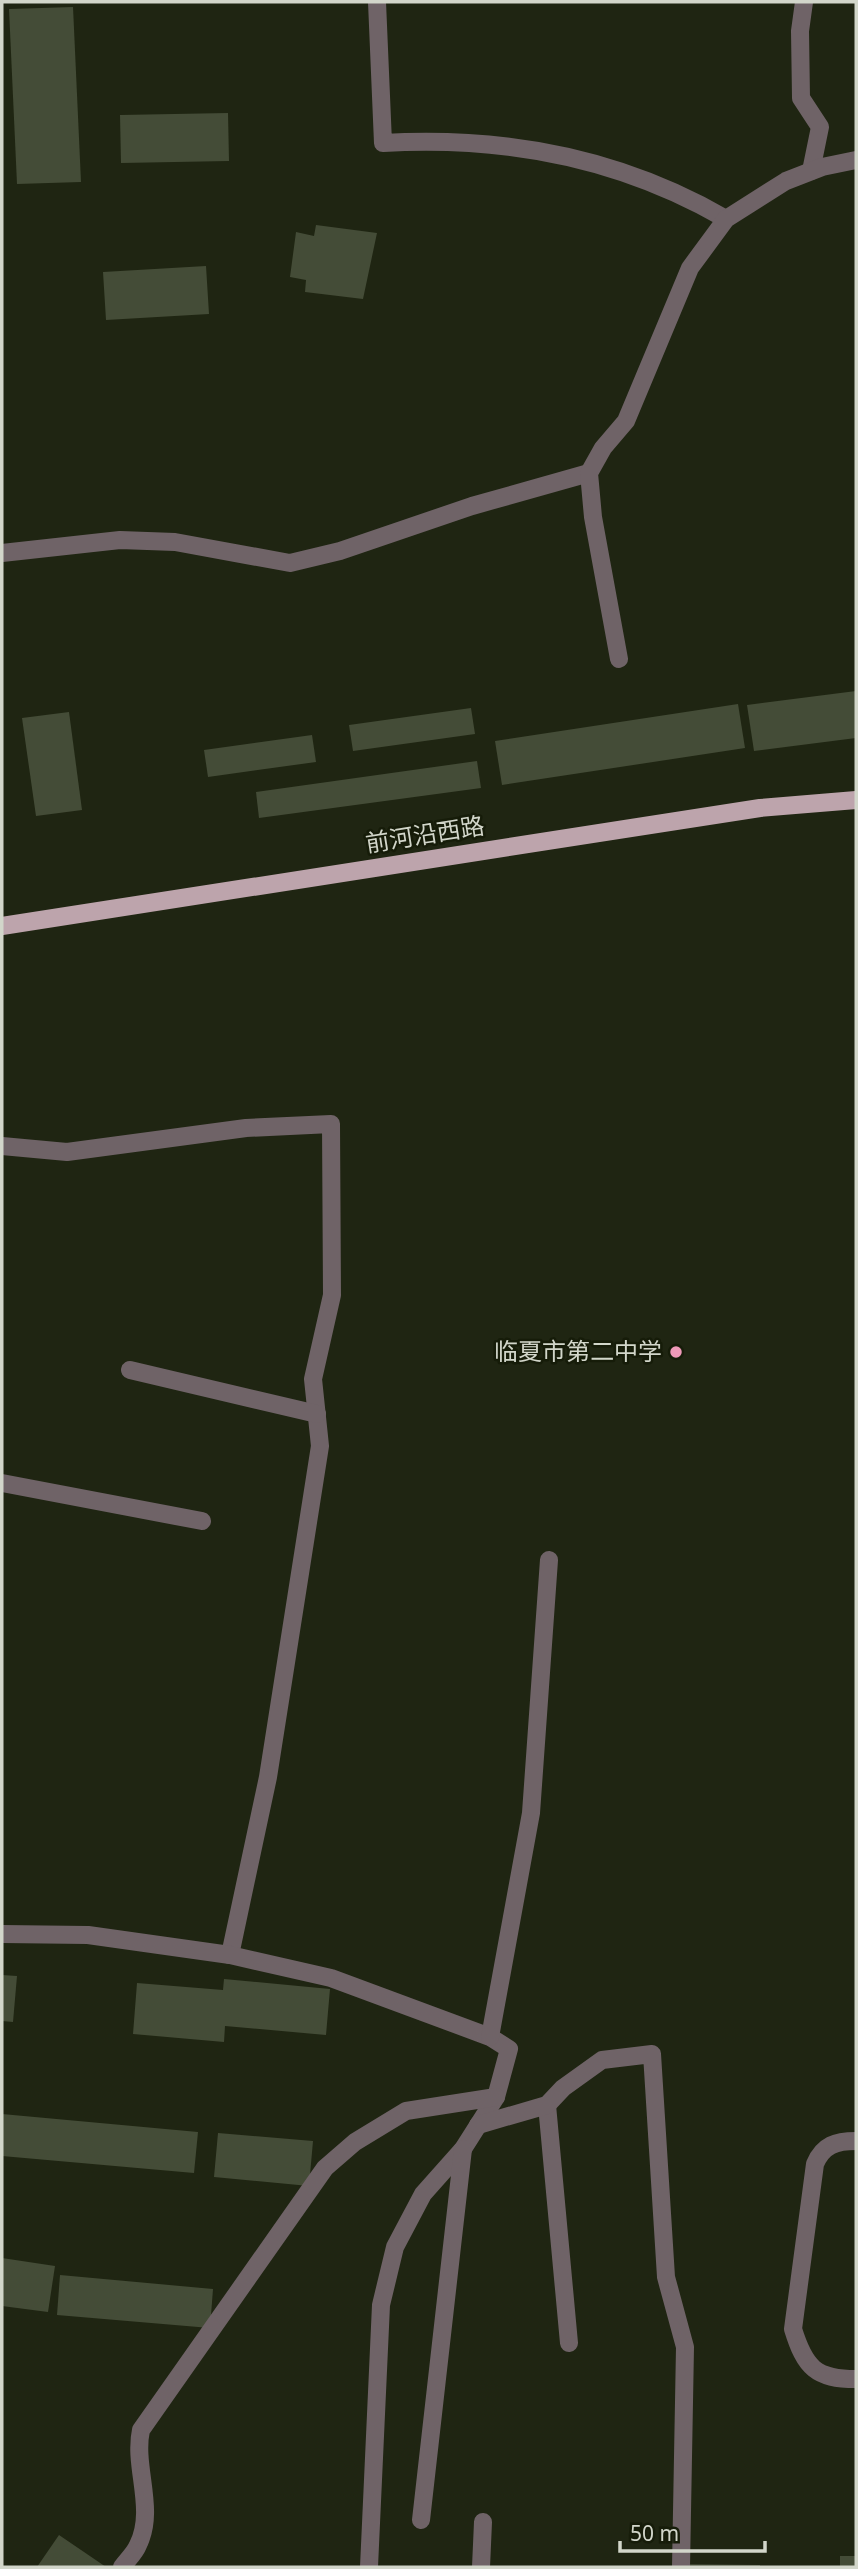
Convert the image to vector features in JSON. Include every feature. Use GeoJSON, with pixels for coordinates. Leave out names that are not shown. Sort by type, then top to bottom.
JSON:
{"type":"FeatureCollection","features":[{"type":"Feature","properties":{"kind":"main road","name":"前河沿西路"},"geometry":{"type":"LineString","coordinates":[[2,926],[760,808],[856,800]]}},
{"type":"Feature","properties":{"kind":"street"},"geometry":{"type":"LineString","coordinates":[[377,2],[383,143],[437,140],[530,149],[634,174],[680,192],[726,219]]}},
{"type":"Feature","properties":{"kind":"street"},"geometry":{"type":"LineString","coordinates":[[804,2],[800,31],[801,97],[820,127],[811,171]]}},
{"type":"Feature","properties":{"kind":"street"},"geometry":{"type":"LineString","coordinates":[[619,659],[593,517],[589,473],[603,448],[626,421],[690,268],[726,219],[771,189],[811,171],[856,160]]}},
{"type":"Feature","properties":{"kind":"street"},"geometry":{"type":"LineString","coordinates":[[2,553],[120,540],[175,542],[290,563],[340,551],[472,506],[589,473]]}},
{"type":"Feature","properties":{"kind":"street"},"geometry":{"type":"LineString","coordinates":[[2,1146],[66,1152],[246,1128],[331,1124],[332,1295],[313,1380],[320,1446],[268,1777],[230,1955]]}},
{"type":"Feature","properties":{"kind":"street"},"geometry":{"type":"LineString","coordinates":[[130,1370],[317,1414]]}},
{"type":"Feature","properties":{"kind":"street"},"geometry":{"type":"LineString","coordinates":[[2,1483],[202,1521]]}},
{"type":"Feature","properties":{"kind":"street"},"geometry":{"type":"LineString","coordinates":[[490,2037],[531,1813],[549,1560]]}},
{"type":"Feature","properties":{"kind":"street"},"geometry":{"type":"LineString","coordinates":[[2,1934],[88,1934],[230,1955],[331,1978],[490,2037],[509,2049],[496,2097],[463,2149],[423,2194],[395,2247],[381,2305],[369,2567]]}},
{"type":"Feature","properties":{"kind":"street"},"geometry":{"type":"LineString","coordinates":[[478,2125],[547,2105],[563,2088],[602,2060],[652,2054],[666,2277],[685,2347],[681,2567]]}},
{"type":"Feature","properties":{"kind":"street"},"geometry":{"type":"LineString","coordinates":[[122,2567],[139,2544],[146,2514],[138,2445],[141,2430],[325,2168],[355,2142],[406,2111],[496,2097]]}},
{"type":"Feature","properties":{"kind":"street"},"geometry":{"type":"LineString","coordinates":[[547,2105],[569,2343]]}},
{"type":"Feature","properties":{"kind":"street"},"geometry":{"type":"LineString","coordinates":[[856,2141],[833,2143],[819,2155],[815,2164],[793,2329],[799,2349],[812,2367],[829,2379],[856,2379]]}},
{"type":"Feature","properties":{"kind":"street"},"geometry":{"type":"LineString","coordinates":[[421,2520],[463,2149]]}},
{"type":"Feature","properties":{"kind":"street"},"geometry":{"type":"LineString","coordinates":[[481,2567],[483,2522]]}},
{"type":"Feature","properties":{"kind":"building"},"geometry":{"type":"Polygon","coordinates":[[[73,7],[81,182],[17,184],[9,9],[73,7]]]}},
{"type":"Feature","properties":{"kind":"building"},"geometry":{"type":"Polygon","coordinates":[[[228,113],[229,161],[121,163],[120,115],[228,113]]]}},
{"type":"Feature","properties":{"kind":"building"},"geometry":{"type":"Polygon","coordinates":[[[316,225],[377,233],[363,299],[305,292],[306,280],[290,277],[296,232],[314,236],[316,225]]]}},
{"type":"Feature","properties":{"kind":"building"},"geometry":{"type":"Polygon","coordinates":[[[206,266],[209,314],[106,320],[103,272],[206,266]]]}},
{"type":"Feature","properties":{"kind":"building"},"geometry":{"type":"Polygon","coordinates":[[[856,691],[856,738],[754,751],[747,705],[856,691]]]}},
{"type":"Feature","properties":{"kind":"building"},"geometry":{"type":"Polygon","coordinates":[[[738,704],[745,748],[502,785],[495,741],[738,704]]]}},
{"type":"Feature","properties":{"kind":"building"},"geometry":{"type":"Polygon","coordinates":[[[471,708],[475,734],[353,751],[349,725],[471,708]]]}},
{"type":"Feature","properties":{"kind":"building"},"geometry":{"type":"Polygon","coordinates":[[[69,712],[82,810],[36,816],[22,718],[69,712]]]}},
{"type":"Feature","properties":{"kind":"building"},"geometry":{"type":"Polygon","coordinates":[[[312,735],[316,762],[208,777],[204,750],[312,735]]]}},
{"type":"Feature","properties":{"kind":"building"},"geometry":{"type":"Polygon","coordinates":[[[477,761],[481,788],[259,818],[256,792],[477,761]]]}},
{"type":"Feature","properties":{"kind":"building"},"geometry":{"type":"Polygon","coordinates":[[[2,1975],[17,1976],[13,2022],[2,2021],[2,1975]]]}},
{"type":"Feature","properties":{"kind":"building"},"geometry":{"type":"Polygon","coordinates":[[[224,1979],[330,1989],[326,2035],[225,2026],[224,2042],[133,2034],[137,1983],[223,1990],[224,1979]]]}},
{"type":"Feature","properties":{"kind":"building"},"geometry":{"type":"Polygon","coordinates":[[[2,2114],[198,2132],[194,2173],[2,2156],[2,2114]]]}},
{"type":"Feature","properties":{"kind":"building"},"geometry":{"type":"Polygon","coordinates":[[[218,2133],[313,2141],[309,2186],[214,2177],[218,2133]]]}},
{"type":"Feature","properties":{"kind":"building"},"geometry":{"type":"Polygon","coordinates":[[[2,2258],[55,2266],[48,2312],[2,2306],[2,2258]]]}},
{"type":"Feature","properties":{"kind":"building"},"geometry":{"type":"Polygon","coordinates":[[[60,2275],[213,2289],[210,2328],[57,2315],[60,2275]]]}},
{"type":"Feature","properties":{"kind":"building"},"geometry":{"type":"Polygon","coordinates":[[[59,2535],[106,2567],[37,2567],[59,2535]]]}},
{"type":"Feature","properties":{"kind":"building"},"geometry":{"type":"Polygon","coordinates":[[[840,2556],[856,2556],[856,2567],[840,2567],[840,2556]]]}},
{"type":"Feature","properties":{"kind":"building"},"geometry":{"type":"Polygon","coordinates":[[[673,2564],[760,2565],[760,2567],[673,2567],[673,2564]]]}},
{"type":"Feature","properties":{"kind":"place","name":"临夏市第二中学"},"geometry":{"type":"Point","coordinates":[676,1352]}}]}
